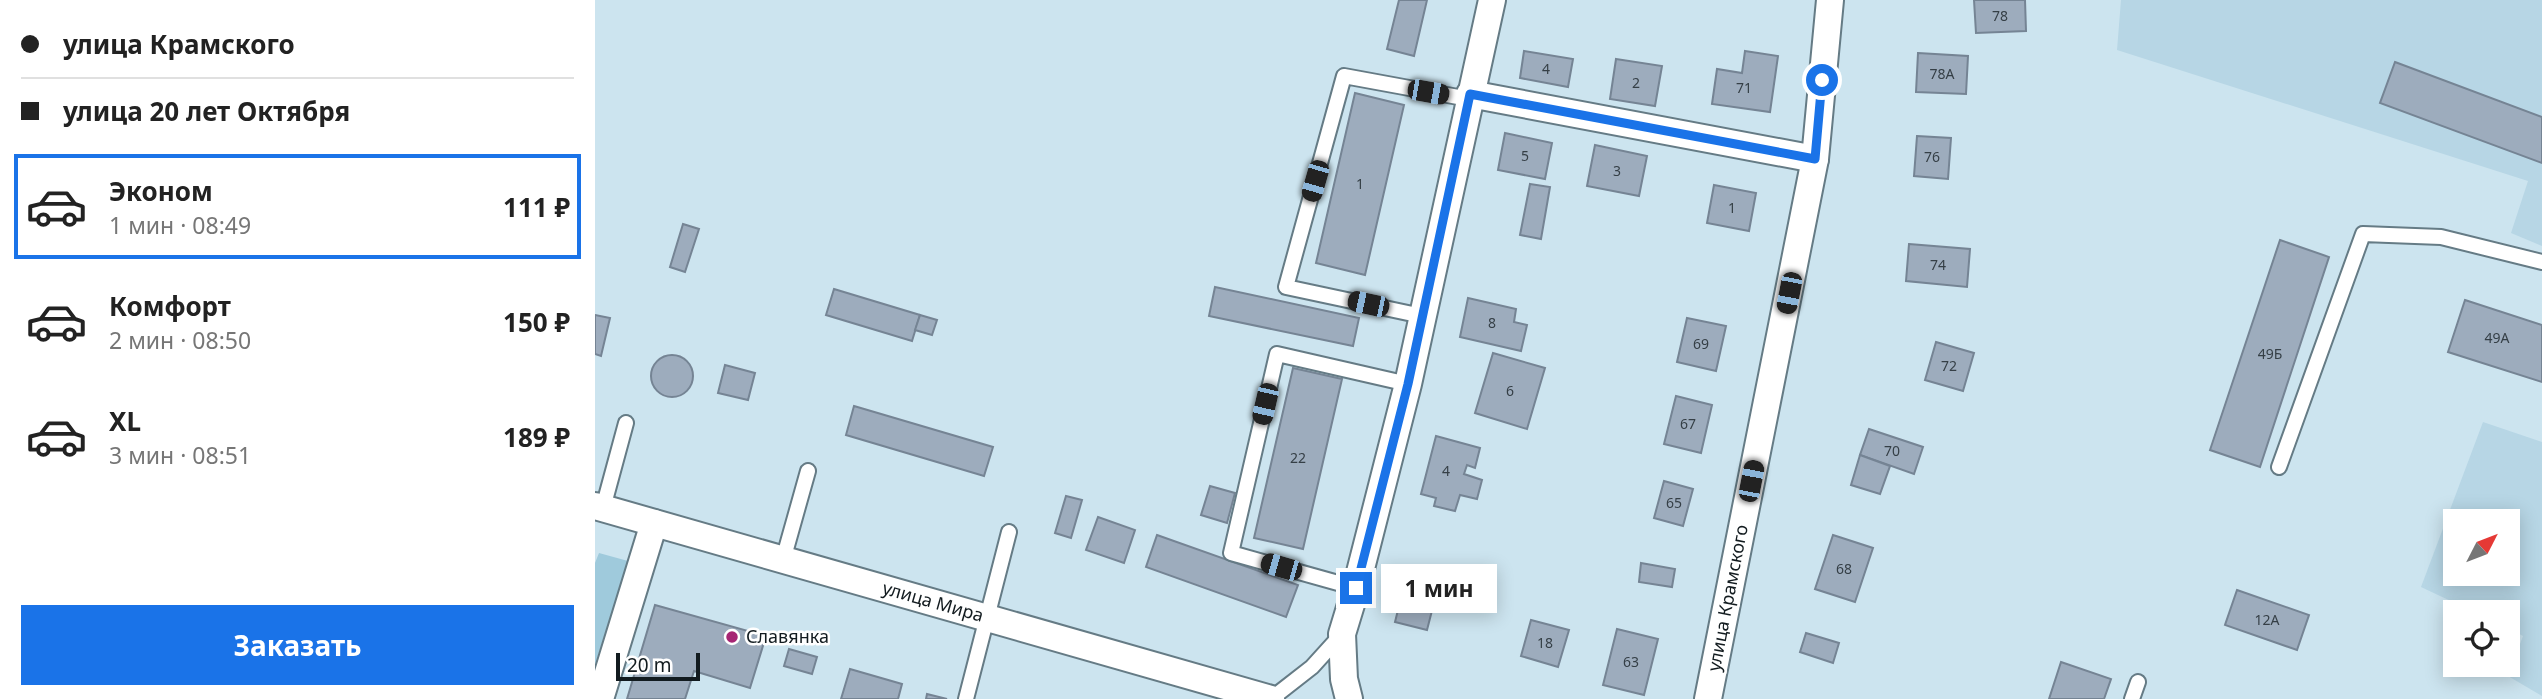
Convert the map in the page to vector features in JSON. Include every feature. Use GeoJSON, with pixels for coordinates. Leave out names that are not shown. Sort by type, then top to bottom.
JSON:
{"type":"FeatureCollection","features":[{"type":"Feature","properties":{"kind":"street"},"geometry":{"type":"LineString","coordinates":[[1349,699],[1343,679],[1342,634],[1408,384],[1492,0]]}},
{"type":"Feature","properties":{"kind":"street","name":"улица Крамского"},"geometry":{"type":"LineString","coordinates":[[1708,699],[1815,159],[1830,0]]}},
{"type":"Feature","properties":{"kind":"street"},"geometry":{"type":"LineString","coordinates":[[1470,97],[1815,159]]}},
{"type":"Feature","properties":{"kind":"street","name":"улица Мира"},"geometry":{"type":"LineString","coordinates":[[599,507],[1271,699]]}},
{"type":"Feature","properties":{"kind":"street"},"geometry":{"type":"LineString","coordinates":[[600,699],[655,523]]}},
{"type":"Feature","properties":{"kind":"lane"},"geometry":{"type":"LineString","coordinates":[[1422,316],[1286,286],[1344,76],[1470,97]]}},
{"type":"Feature","properties":{"kind":"lane"},"geometry":{"type":"LineString","coordinates":[[2279,467],[2363,234],[2441,237],[2542,262]]}},
{"type":"Feature","properties":{"kind":"lane"},"geometry":{"type":"LineString","coordinates":[[1356,588],[1231,553],[1277,354],[1408,384]]}},
{"type":"Feature","properties":{"kind":"lane"},"geometry":{"type":"LineString","coordinates":[[599,507],[626,423]]}},
{"type":"Feature","properties":{"kind":"lane"},"geometry":{"type":"LineString","coordinates":[[783,560],[808,471]]}},
{"type":"Feature","properties":{"kind":"lane"},"geometry":{"type":"LineString","coordinates":[[966,699],[1009,532]]}},
{"type":"Feature","properties":{"kind":"lane"},"geometry":{"type":"LineString","coordinates":[[1271,699],[1312,667],[1342,634]]}},
{"type":"Feature","properties":{"kind":"lane"},"geometry":{"type":"LineString","coordinates":[[2132,699],[2138,682]]}},
{"type":"Feature","properties":{"kind":"shaded area"},"geometry":{"type":"Polygon","coordinates":[[[2121,0],[2542,0],[2542,246],[2511,233],[2528,181],[2117,50],[2121,0]]]}},
{"type":"Feature","properties":{"kind":"shaded area"},"geometry":{"type":"Polygon","coordinates":[[[2483,422],[2542,442],[2542,696],[2510,677],[2520,677],[2520,644],[2523,636],[2520,634],[2520,600],[2449,600],[2421,587],[2443,528],[2443,586],[2520,586],[2520,509],[2450,509],[2483,422]]]}},
{"type":"Feature","properties":{"kind":"shaded area"},"geometry":{"type":"Polygon","coordinates":[[[599,553],[628,561],[595,665],[595,563],[599,553]]]}},
{"type":"Feature","properties":{"kind":"building"},"geometry":{"type":"Polygon","coordinates":[[[1399,0],[1427,0],[1414,56],[1387,49],[1399,0]]]}},
{"type":"Feature","properties":{"kind":"building"},"geometry":{"type":"Polygon","coordinates":[[[1974,0],[2025,0],[2026,31],[1976,33],[1974,0]]]}},
{"type":"Feature","properties":{"kind":"building"},"geometry":{"type":"Polygon","coordinates":[[[1524,51],[1573,59],[1568,87],[1520,78],[1524,51]]]}},
{"type":"Feature","properties":{"kind":"building"},"geometry":{"type":"Polygon","coordinates":[[[1745,51],[1778,56],[1770,112],[1712,104],[1717,69],[1742,73],[1745,51]]]}},
{"type":"Feature","properties":{"kind":"building"},"geometry":{"type":"Polygon","coordinates":[[[1918,53],[1968,56],[1966,94],[1916,92],[1918,53]]]}},
{"type":"Feature","properties":{"kind":"building"},"geometry":{"type":"Polygon","coordinates":[[[1616,59],[1662,66],[1655,106],[1610,99],[1616,59]]]}},
{"type":"Feature","properties":{"kind":"building"},"geometry":{"type":"Polygon","coordinates":[[[2395,62],[2542,117],[2542,163],[2380,103],[2395,62]]]}},
{"type":"Feature","properties":{"kind":"building"},"geometry":{"type":"Polygon","coordinates":[[[1355,93],[1404,105],[1365,275],[1316,263],[1355,93]]]}},
{"type":"Feature","properties":{"kind":"building"},"geometry":{"type":"Polygon","coordinates":[[[1505,133],[1552,143],[1545,179],[1498,170],[1505,133]]]}},
{"type":"Feature","properties":{"kind":"building"},"geometry":{"type":"Polygon","coordinates":[[[1917,136],[1951,138],[1948,179],[1914,176],[1917,136]]]}},
{"type":"Feature","properties":{"kind":"building"},"geometry":{"type":"Polygon","coordinates":[[[1595,145],[1647,156],[1639,196],[1587,186],[1595,145]]]}},
{"type":"Feature","properties":{"kind":"building"},"geometry":{"type":"Polygon","coordinates":[[[1530,184],[1550,187],[1541,239],[1520,235],[1530,184]]]}},
{"type":"Feature","properties":{"kind":"building"},"geometry":{"type":"Polygon","coordinates":[[[1714,185],[1756,193],[1749,231],[1707,223],[1714,185]]]}},
{"type":"Feature","properties":{"kind":"building"},"geometry":{"type":"Polygon","coordinates":[[[683,224],[699,229],[685,272],[670,267],[683,224]]]}},
{"type":"Feature","properties":{"kind":"building"},"geometry":{"type":"Polygon","coordinates":[[[2280,240],[2329,257],[2260,467],[2210,450],[2280,240]]]}},
{"type":"Feature","properties":{"kind":"building"},"geometry":{"type":"Polygon","coordinates":[[[1909,244],[1970,249],[1967,287],[1906,281],[1909,244]]]}},
{"type":"Feature","properties":{"kind":"building"},"geometry":{"type":"Polygon","coordinates":[[[1215,287],[1359,318],[1353,346],[1209,316],[1215,287]]]}},
{"type":"Feature","properties":{"kind":"building"},"geometry":{"type":"Polygon","coordinates":[[[834,289],[920,315],[912,341],[826,315],[834,289]]]}},
{"type":"Feature","properties":{"kind":"building"},"geometry":{"type":"Polygon","coordinates":[[[1468,298],[1516,309],[1514,322],[1527,325],[1521,351],[1460,337],[1468,298]]]}},
{"type":"Feature","properties":{"kind":"building"},"geometry":{"type":"Polygon","coordinates":[[[2465,300],[2542,325],[2542,382],[2448,352],[2465,300]]]}},
{"type":"Feature","properties":{"kind":"building"},"geometry":{"type":"Polygon","coordinates":[[[595,315],[610,318],[601,356],[595,354],[595,315]]]}},
{"type":"Feature","properties":{"kind":"building"},"geometry":{"type":"Polygon","coordinates":[[[920,315],[937,320],[932,335],[915,330],[920,315]]]}},
{"type":"Feature","properties":{"kind":"building"},"geometry":{"type":"Polygon","coordinates":[[[1687,318],[1726,326],[1716,371],[1677,362],[1687,318]]]}},
{"type":"Feature","properties":{"kind":"building"},"geometry":{"type":"Polygon","coordinates":[[[1936,342],[1974,353],[1963,391],[1925,380],[1936,342]]]}},
{"type":"Feature","properties":{"kind":"building"},"geometry":{"type":"Polygon","coordinates":[[[1493,353],[1545,368],[1527,429],[1475,413],[1493,353]]]}},
{"type":"Feature","properties":{"kind":"building"},"geometry":{"type":"Polygon","coordinates":[[[672,355],[687,361],[693,376],[687,391],[672,397],[657,391],[651,376],[657,361],[672,355]]]}},
{"type":"Feature","properties":{"kind":"building"},"geometry":{"type":"Polygon","coordinates":[[[725,365],[755,373],[748,400],[718,393],[725,365]]]}},
{"type":"Feature","properties":{"kind":"building"},"geometry":{"type":"Polygon","coordinates":[[[1293,368],[1342,379],[1303,549],[1254,538],[1293,368]]]}},
{"type":"Feature","properties":{"kind":"building"},"geometry":{"type":"Polygon","coordinates":[[[1676,396],[1712,405],[1701,453],[1664,444],[1676,396]]]}},
{"type":"Feature","properties":{"kind":"building"},"geometry":{"type":"Polygon","coordinates":[[[854,406],[993,447],[984,476],[846,435],[854,406]]]}},
{"type":"Feature","properties":{"kind":"building"},"geometry":{"type":"Polygon","coordinates":[[[1869,429],[1923,447],[1914,474],[1860,455],[1869,429]]]}},
{"type":"Feature","properties":{"kind":"building"},"geometry":{"type":"Polygon","coordinates":[[[1436,436],[1480,448],[1475,468],[1467,465],[1464,474],[1482,480],[1477,499],[1460,495],[1455,511],[1434,506],[1436,498],[1421,494],[1436,436]]]}},
{"type":"Feature","properties":{"kind":"building"},"geometry":{"type":"Polygon","coordinates":[[[1860,455],[1890,466],[1880,494],[1851,485],[1860,455]]]}},
{"type":"Feature","properties":{"kind":"building"},"geometry":{"type":"Polygon","coordinates":[[[1664,481],[1693,489],[1683,526],[1654,518],[1664,481]]]}},
{"type":"Feature","properties":{"kind":"building"},"geometry":{"type":"Polygon","coordinates":[[[1210,486],[1235,493],[1227,523],[1201,515],[1210,486]]]}},
{"type":"Feature","properties":{"kind":"building"},"geometry":{"type":"Polygon","coordinates":[[[1066,496],[1082,500],[1071,538],[1055,533],[1066,496]]]}},
{"type":"Feature","properties":{"kind":"building"},"geometry":{"type":"Polygon","coordinates":[[[1098,517],[1135,530],[1124,563],[1086,550],[1098,517]]]}},
{"type":"Feature","properties":{"kind":"building"},"geometry":{"type":"Polygon","coordinates":[[[1157,535],[1298,585],[1286,617],[1146,567],[1157,535]]]}},
{"type":"Feature","properties":{"kind":"building"},"geometry":{"type":"Polygon","coordinates":[[[1833,535],[1873,548],[1855,602],[1815,589],[1833,535]]]}},
{"type":"Feature","properties":{"kind":"building"},"geometry":{"type":"Polygon","coordinates":[[[1641,563],[1675,569],[1672,587],[1639,582],[1641,563]]]}},
{"type":"Feature","properties":{"kind":"building"},"geometry":{"type":"Polygon","coordinates":[[[1405,582],[1437,591],[1427,630],[1395,622],[1405,582]]]}},
{"type":"Feature","properties":{"kind":"building"},"geometry":{"type":"Polygon","coordinates":[[[2237,590],[2309,615],[2297,650],[2225,625],[2237,590]]]}},
{"type":"Feature","properties":{"kind":"building"},"geometry":{"type":"Polygon","coordinates":[[[655,605],[766,636],[750,688],[694,671],[685,699],[627,699],[655,605]]]}},
{"type":"Feature","properties":{"kind":"building"},"geometry":{"type":"Polygon","coordinates":[[[1531,620],[1569,630],[1558,667],[1521,656],[1531,620]]]}},
{"type":"Feature","properties":{"kind":"building"},"geometry":{"type":"Polygon","coordinates":[[[1617,629],[1658,639],[1644,695],[1603,685],[1617,629]]]}},
{"type":"Feature","properties":{"kind":"building"},"geometry":{"type":"Polygon","coordinates":[[[1806,633],[1839,643],[1833,663],[1800,652],[1806,633]]]}},
{"type":"Feature","properties":{"kind":"building"},"geometry":{"type":"Polygon","coordinates":[[[789,649],[817,657],[812,674],[784,666],[789,649]]]}},
{"type":"Feature","properties":{"kind":"building"},"geometry":{"type":"Polygon","coordinates":[[[2061,662],[2111,679],[2104,699],[2049,699],[2061,662]]]}},
{"type":"Feature","properties":{"kind":"building"},"geometry":{"type":"Polygon","coordinates":[[[850,669],[902,684],[898,699],[841,699],[850,669]]]}},
{"type":"Feature","properties":{"kind":"building"},"geometry":{"type":"Polygon","coordinates":[[[927,694],[947,699],[926,699],[927,694]]]}},
{"type":"Feature","properties":{"kind":"place","name":"Славянка"},"geometry":{"type":"Point","coordinates":[732,637]}},
{"type":"Feature","properties":{"kind":"route"},"geometry":{"type":"LineString","coordinates":[[1356,588],[1408,384],[1470,94],[1815,159],[1822,80]]}}]}
